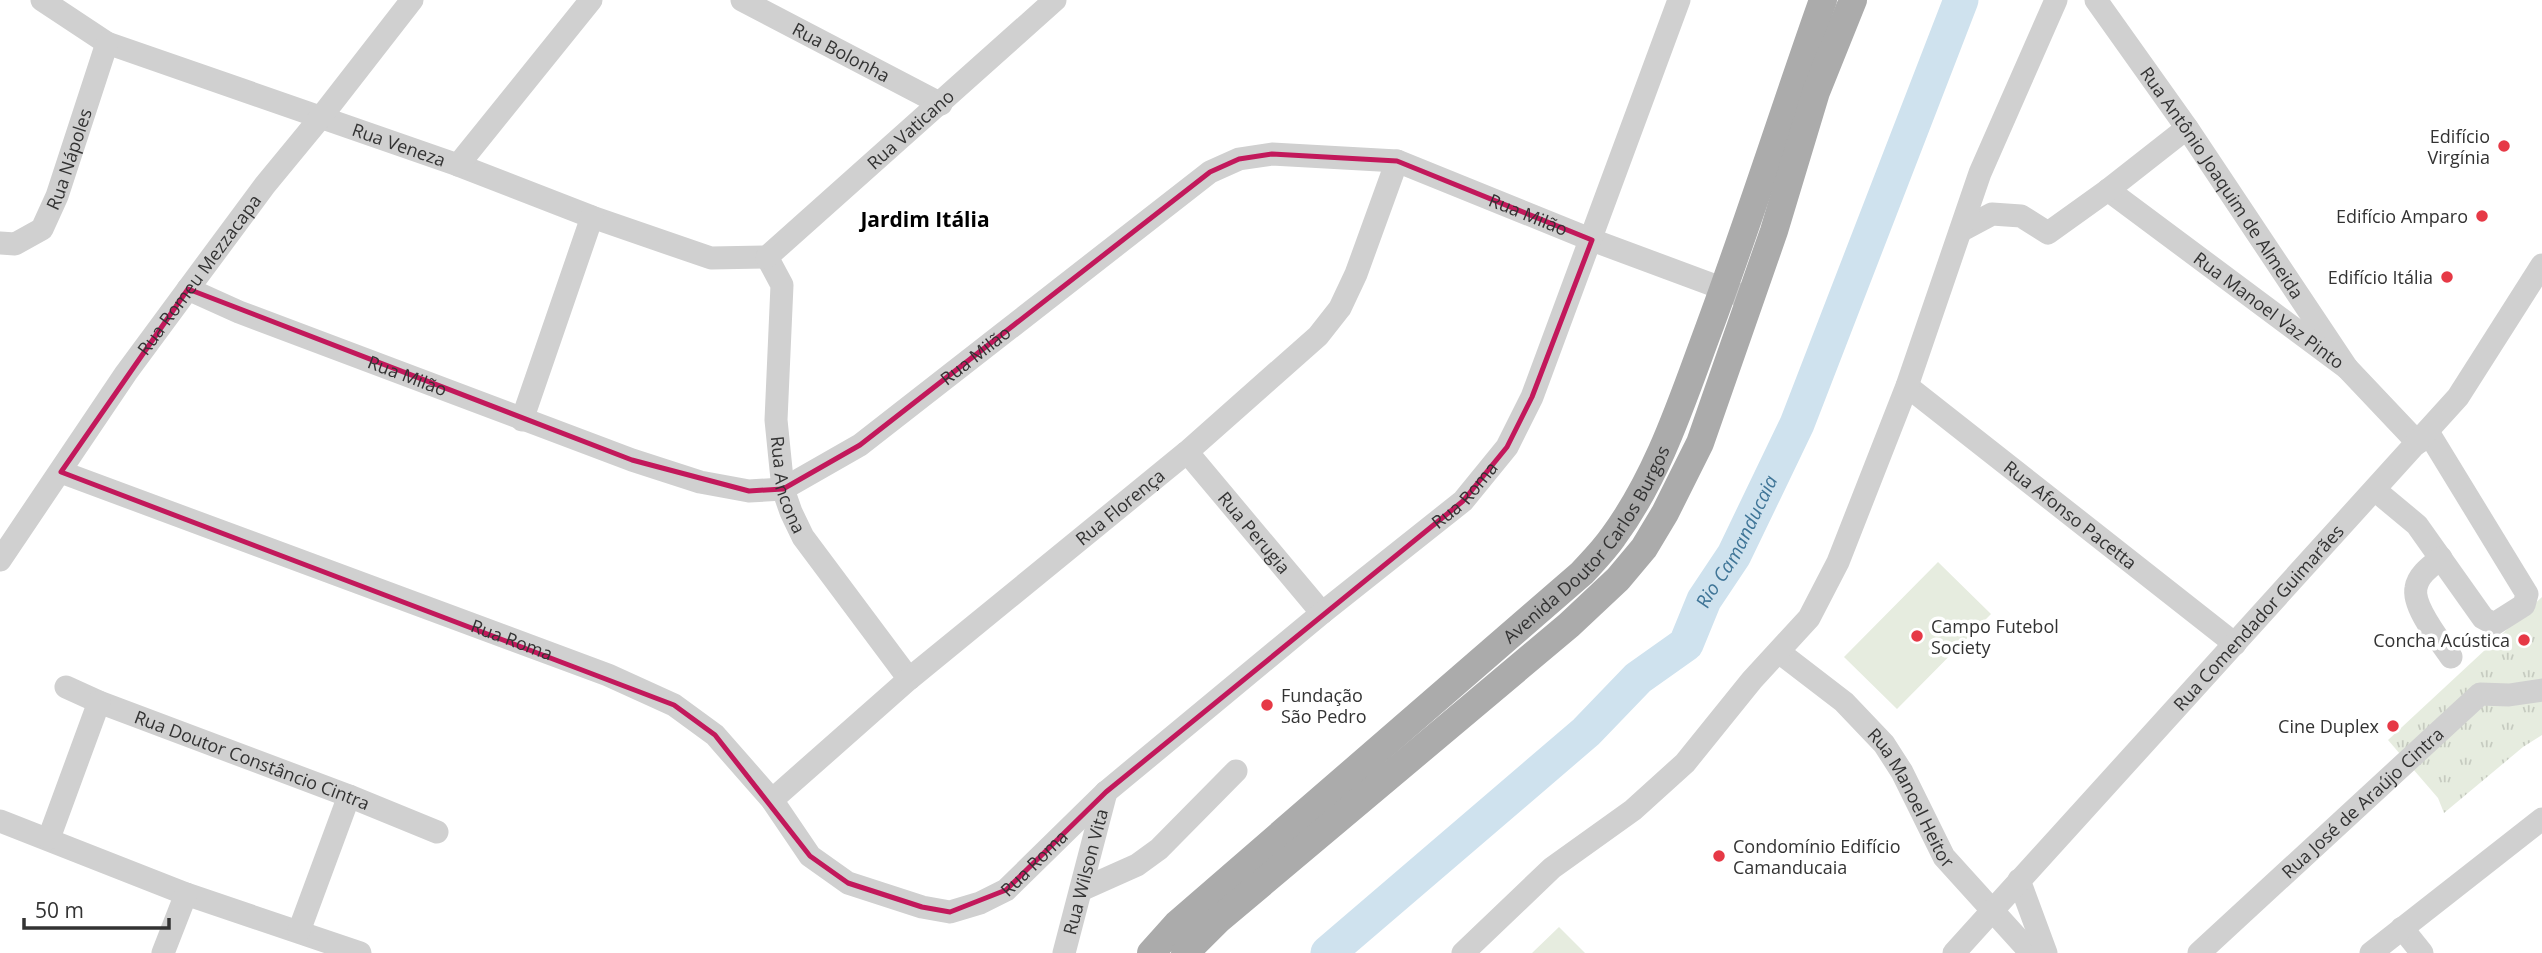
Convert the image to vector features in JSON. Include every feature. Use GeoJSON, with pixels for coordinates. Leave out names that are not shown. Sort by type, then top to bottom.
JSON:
{"type":"FeatureCollection","features":[{"type":"Feature","properties":{"kind":"main road","name":"Avenida Doutor Carlos Burgos"},"geometry":{"type":"LineString","coordinates":[[1151,953],[1177,924],[1582,573],[1614,537],[1647,481],[1676,416],[1724,289],[1823,0]]}},
{"type":"Feature","properties":{"kind":"main road","name":"Avenida Doutor Carlos Burgos"},"geometry":{"type":"LineString","coordinates":[[1185,953],[1218,920],[1569,625],[1619,579],[1644,548],[1700,443],[1774,231],[1816,92],[1853,0]]}},
{"type":"Feature","properties":{"kind":"street","name":"Rua Veneza"},"geometry":{"type":"LineString","coordinates":[[42,0],[107,43],[458,164],[592,217],[711,258],[767,257]]}},
{"type":"Feature","properties":{"kind":"street","name":"Rua Romeu Mezzacapa"},"geometry":{"type":"LineString","coordinates":[[0,560],[126,373],[265,185],[412,0]]}},
{"type":"Feature","properties":{"kind":"street"},"geometry":{"type":"LineString","coordinates":[[458,164],[591,0]]}},
{"type":"Feature","properties":{"kind":"street","name":"Rua Bolonha"},"geometry":{"type":"LineString","coordinates":[[742,0],[941,104]]}},
{"type":"Feature","properties":{"kind":"street","name":"Rua Vaticano"},"geometry":{"type":"LineString","coordinates":[[767,257],[1055,0]]}},
{"type":"Feature","properties":{"kind":"street","name":"Rua Roma"},"geometry":{"type":"LineString","coordinates":[[61,472],[608,675],[674,705],[715,735],[772,800],[810,856],[849,883],[922,907],[950,912],[980,903],[1006,890],[1106,792],[1322,613],[1463,501],[1507,447],[1532,397],[1679,0]]}},
{"type":"Feature","properties":{"kind":"street"},"geometry":{"type":"LineString","coordinates":[[1463,953],[1552,868],[1633,810],[1685,763],[1738,696],[1809,618],[1838,562],[1907,386],[1980,173],[2056,0]]}},
{"type":"Feature","properties":{"kind":"street","name":"Rua Antônio Joaquim de Almeida"},"geometry":{"type":"LineString","coordinates":[[2096,0],[2187,128],[2347,368]]}},
{"type":"Feature","properties":{"kind":"street","name":"Rua Nápoles"},"geometry":{"type":"LineString","coordinates":[[0,243],[15,244],[42,229],[57,197],[107,43]]}},
{"type":"Feature","properties":{"kind":"street"},"geometry":{"type":"LineString","coordinates":[[1962,230],[1992,214],[2021,216],[2048,233],[2187,128]]}},
{"type":"Feature","properties":{"kind":"street","name":"Rua Milão"},"geometry":{"type":"LineString","coordinates":[[188,289],[239,312],[522,420],[700,482],[749,491],[783,489],[860,446],[1210,172],[1240,159],[1272,154],[1397,161],[1592,240],[1750,299]]}},
{"type":"Feature","properties":{"kind":"street","name":"Rua Florença"},"geometry":{"type":"LineString","coordinates":[[772,800],[909,679],[1187,452],[1318,336],[1340,308],[1356,274],[1397,161]]}},
{"type":"Feature","properties":{"kind":"street","name":"Rua Manoel Vaz Pinto"},"geometry":{"type":"LineString","coordinates":[[2108,190],[2347,368],[2423,437],[2527,594],[2524,605],[2494,624],[2488,623],[2441,558]]}},
{"type":"Feature","properties":{"kind":"street"},"geometry":{"type":"LineString","coordinates":[[522,420],[592,217]]}},
{"type":"Feature","properties":{"kind":"street","name":"Rua Ancona"},"geometry":{"type":"LineString","coordinates":[[767,257],[782,285],[776,420],[783,489],[790,512],[803,537],[909,679]]}},
{"type":"Feature","properties":{"kind":"street","name":"Rua Comendador Guimarães"},"geometry":{"type":"LineString","coordinates":[[1954,953],[2458,397],[2542,265]]}},
{"type":"Feature","properties":{"kind":"street","name":"Rua Afonso Pacetta"},"geometry":{"type":"LineString","coordinates":[[1907,386],[2235,644]]}},
{"type":"Feature","properties":{"kind":"street","name":"Rua Perugia"},"geometry":{"type":"LineString","coordinates":[[1187,452],[1322,613]]}},
{"type":"Feature","properties":{"kind":"street"},"geometry":{"type":"LineString","coordinates":[[2375,490],[2417,525],[2441,558],[2423,574],[2416,588],[2416,598],[2451,657]]}},
{"type":"Feature","properties":{"kind":"street","name":"Rua Manoel Heitor"},"geometry":{"type":"LineString","coordinates":[[1779,652],[1844,702],[1884,744],[1902,772],[1944,857],[2031,953]]}},
{"type":"Feature","properties":{"kind":"street","name":"Rua Doutor Constâncio Cintra"},"geometry":{"type":"LineString","coordinates":[[66,687],[438,832]]}},
{"type":"Feature","properties":{"kind":"street","name":"Rua José de Araújo Cintra"},"geometry":{"type":"LineString","coordinates":[[2199,953],[2480,694],[2509,695],[2542,690]]}},
{"type":"Feature","properties":{"kind":"street"},"geometry":{"type":"LineString","coordinates":[[49,838],[99,702]]}},
{"type":"Feature","properties":{"kind":"street"},"geometry":{"type":"LineString","coordinates":[[1081,890],[1137,865],[1159,849],[1236,771]]}},
{"type":"Feature","properties":{"kind":"street","name":"Rua Wilson Vita"},"geometry":{"type":"LineString","coordinates":[[1064,953],[1106,792]]}},
{"type":"Feature","properties":{"kind":"street"},"geometry":{"type":"LineString","coordinates":[[299,931],[349,796]]}},
{"type":"Feature","properties":{"kind":"street"},"geometry":{"type":"LineString","coordinates":[[2371,953],[2542,819]]}},
{"type":"Feature","properties":{"kind":"street"},"geometry":{"type":"LineString","coordinates":[[0,821],[186,894],[360,953]]}},
{"type":"Feature","properties":{"kind":"street"},"geometry":{"type":"LineString","coordinates":[[2019,880],[2046,953]]}},
{"type":"Feature","properties":{"kind":"street"},"geometry":{"type":"LineString","coordinates":[[163,953],[186,894]]}},
{"type":"Feature","properties":{"kind":"street"},"geometry":{"type":"LineString","coordinates":[[2402,928],[2422,953]]}},
{"type":"Feature","properties":{"kind":"highlighted area"},"geometry":{"type":"Polygon","coordinates":[[[1272,154],[1397,161],[1592,240],[1532,397],[1507,447],[1463,501],[1106,792],[1006,890],[950,912],[922,907],[848,883],[810,856],[715,735],[674,705],[61,472],[188,289],[632,460],[749,491],[783,489],[860,445],[1210,172],[1239,159],[1272,154]]]}},
{"type":"Feature","properties":{"kind":"green space","name":"Campo Futebol Society"},"geometry":{"type":"Polygon","coordinates":[[[1938,562],[1991,614],[1897,709],[1844,657],[1938,562]]]}},
{"type":"Feature","properties":{"kind":"green space"},"geometry":{"type":"Polygon","coordinates":[[[2542,597],[2542,735],[2523,747],[2444,813],[2438,798],[2388,740],[2542,597]]]}},
{"type":"Feature","properties":{"kind":"green space"},"geometry":{"type":"Polygon","coordinates":[[[1559,927],[1585,953],[1532,953],[1559,927]]]}},
{"type":"Feature","properties":{"kind":"waterway","name":"Rio Camanducaia"},"geometry":{"type":"LineString","coordinates":[[1328,953],[1586,732],[1638,678],[1686,644],[1704,600],[1734,555],[1797,424],[1961,0]]}},
{"type":"Feature","properties":{"kind":"place","name":"Edifício Virgínia"},"geometry":{"type":"Point","coordinates":[2504,146]}},
{"type":"Feature","properties":{"kind":"place","name":"Edifício Amparo"},"geometry":{"type":"Point","coordinates":[2482,216]}},
{"type":"Feature","properties":{"kind":"place","name":"Edifício Itália"},"geometry":{"type":"Point","coordinates":[2447,277]}},
{"type":"Feature","properties":{"kind":"place","name":"Campo Futebol Society"},"geometry":{"type":"Point","coordinates":[1917,636]}},
{"type":"Feature","properties":{"kind":"place","name":"Concha Acústica"},"geometry":{"type":"Point","coordinates":[2524,640]}},
{"type":"Feature","properties":{"kind":"place","name":"Fundação São Pedro"},"geometry":{"type":"Point","coordinates":[1267,705]}},
{"type":"Feature","properties":{"kind":"place","name":"Cine Duplex"},"geometry":{"type":"Point","coordinates":[2393,726]}},
{"type":"Feature","properties":{"kind":"place","name":"Condomínio Edifício Camanducaia"},"geometry":{"type":"Point","coordinates":[1719,856]}},
{"type":"Feature","properties":{"kind":"district","name":"Jardim Itália"},"geometry":{"type":"Point","coordinates":[925,219]}}]}
